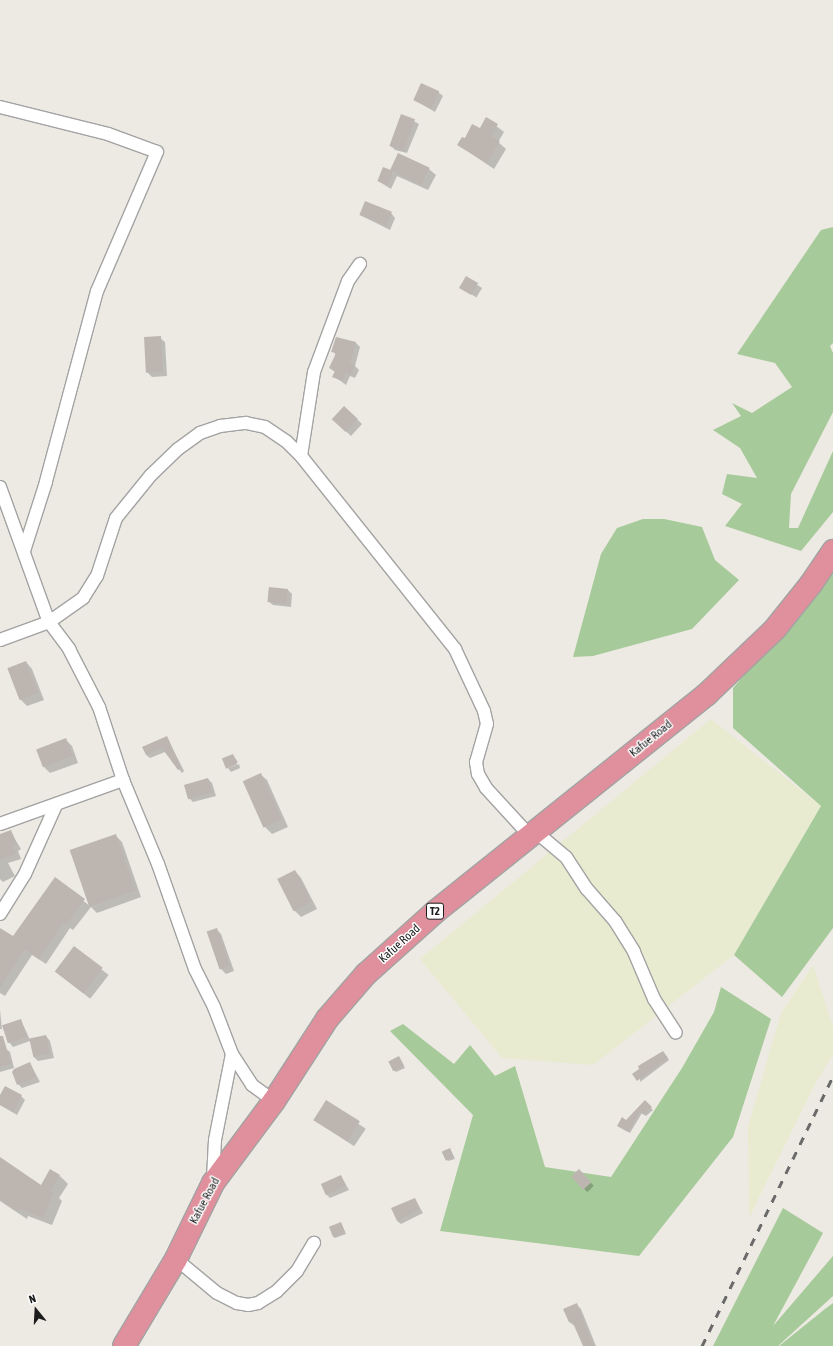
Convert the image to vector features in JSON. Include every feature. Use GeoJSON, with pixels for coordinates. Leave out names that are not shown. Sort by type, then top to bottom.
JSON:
{"type":"FeatureCollection","features":[{"type":"Feature","properties":{"kind":"highway","name":"Kafue Road"},"geometry":{"type":"LineString","coordinates":[[124,1346],[176,1259],[213,1183],[274,1101],[327,1019],[366,974],[435,912],[706,695],[775,629],[811,584],[833,552]]}},
{"type":"Feature","properties":{"kind":"street"},"geometry":{"type":"LineString","coordinates":[[0,108],[108,134],[156,152],[122,227],[97,291],[46,482],[24,551]]}},
{"type":"Feature","properties":{"kind":"street"},"geometry":{"type":"LineString","coordinates":[[302,456],[314,372],[348,281],[360,264]]}},
{"type":"Feature","properties":{"kind":"street"},"geometry":{"type":"LineString","coordinates":[[0,640],[49,622],[74,607],[91,588],[110,532],[128,502],[178,449],[200,433],[220,426],[246,423],[265,427],[286,441],[302,456],[455,649],[484,711],[487,724],[476,762],[478,774],[486,788],[533,834],[566,857],[587,889],[615,921],[634,952],[654,999],[676,1033]]}},
{"type":"Feature","properties":{"kind":"street"},"geometry":{"type":"LineString","coordinates":[[0,487],[49,622],[69,649],[99,707],[123,780],[158,864],[195,969],[214,1007],[232,1054],[252,1085],[274,1101]]}},
{"type":"Feature","properties":{"kind":"street"},"geometry":{"type":"LineString","coordinates":[[0,824],[123,780]]}},
{"type":"Feature","properties":{"kind":"street"},"geometry":{"type":"LineString","coordinates":[[0,914],[25,874],[56,805]]}},
{"type":"Feature","properties":{"kind":"street"},"geometry":{"type":"LineString","coordinates":[[213,1183],[215,1140],[232,1054]]}},
{"type":"Feature","properties":{"kind":"street"},"geometry":{"type":"LineString","coordinates":[[176,1259],[217,1292],[237,1303],[258,1303],[277,1291],[297,1271],[314,1243]]}},
{"type":"Feature","properties":{"kind":"green space"},"geometry":{"type":"Polygon","coordinates":[[[833,227],[833,343],[830,346],[833,353],[833,412],[791,494],[789,528],[798,528],[833,451],[833,512],[801,551],[725,526],[742,504],[722,494],[727,474],[757,478],[740,448],[713,430],[741,416],[732,403],[752,413],[792,387],[775,363],[737,354],[821,230],[833,227]]]}},
{"type":"Feature","properties":{"kind":"green space"},"geometry":{"type":"Polygon","coordinates":[[[643,519],[664,519],[702,527],[715,560],[739,580],[692,629],[593,656],[573,657],[601,554],[617,528],[643,519]]]}},
{"type":"Feature","properties":{"kind":"green space"},"geometry":{"type":"Polygon","coordinates":[[[833,571],[833,928],[782,997],[734,955],[821,806],[733,728],[733,688],[833,571]]]}},
{"type":"Feature","properties":{"kind":"green space"},"geometry":{"type":"Polygon","coordinates":[[[711,719],[821,806],[734,955],[593,1065],[502,1058],[420,959],[711,719]]]}},
{"type":"Feature","properties":{"kind":"green space"},"geometry":{"type":"Polygon","coordinates":[[[813,965],[833,1027],[833,1054],[814,1086],[749,1218],[748,1127],[781,1013],[813,965]]]}},
{"type":"Feature","properties":{"kind":"green space"},"geometry":{"type":"Polygon","coordinates":[[[721,987],[771,1019],[733,1137],[639,1256],[440,1231],[473,1115],[390,1031],[403,1024],[454,1064],[470,1045],[495,1076],[515,1066],[545,1167],[611,1177],[682,1068],[714,1012],[721,987]]]}},
{"type":"Feature","properties":{"kind":"green space"},"geometry":{"type":"Polygon","coordinates":[[[783,1208],[823,1233],[773,1326],[833,1256],[833,1296],[778,1346],[713,1346],[783,1208]]]}},
{"type":"Feature","properties":{"kind":"green space"},"geometry":{"type":"Polygon","coordinates":[[[833,1303],[833,1346],[779,1346],[825,1309],[833,1303]]]}},
{"type":"Feature","properties":{"kind":"building"},"geometry":{"type":"Polygon","coordinates":[[[421,83],[439,91],[432,108],[413,100],[421,83]]]}},
{"type":"Feature","properties":{"kind":"building"},"geometry":{"type":"Polygon","coordinates":[[[401,114],[415,119],[403,151],[389,146],[401,114]]]}},
{"type":"Feature","properties":{"kind":"building"},"geometry":{"type":"Polygon","coordinates":[[[486,117],[498,124],[491,136],[500,141],[487,163],[457,145],[462,137],[465,138],[472,124],[480,128],[486,117]]]}},
{"type":"Feature","properties":{"kind":"building"},"geometry":{"type":"Polygon","coordinates":[[[398,153],[430,168],[422,185],[390,170],[398,153]]]}},
{"type":"Feature","properties":{"kind":"building"},"geometry":{"type":"Polygon","coordinates":[[[383,167],[393,171],[388,185],[377,181],[383,167]]]}},
{"type":"Feature","properties":{"kind":"building"},"geometry":{"type":"Polygon","coordinates":[[[365,201],[392,212],[386,226],[359,215],[365,201]]]}},
{"type":"Feature","properties":{"kind":"building"},"geometry":{"type":"Polygon","coordinates":[[[466,276],[478,283],[471,295],[459,288],[466,276]]]}},
{"type":"Feature","properties":{"kind":"building"},"geometry":{"type":"Polygon","coordinates":[[[161,336],[163,372],[146,373],[144,337],[161,336]]]}},
{"type":"Feature","properties":{"kind":"building"},"geometry":{"type":"Polygon","coordinates":[[[336,337],[356,342],[350,363],[355,365],[350,375],[346,373],[342,381],[332,377],[335,371],[329,368],[336,353],[331,352],[336,337]]]}},
{"type":"Feature","properties":{"kind":"building"},"geometry":{"type":"Polygon","coordinates":[[[344,406],[358,419],[346,432],[332,419],[344,406]]]}},
{"type":"Feature","properties":{"kind":"building"},"geometry":{"type":"Polygon","coordinates":[[[269,587],[288,589],[286,604],[267,602],[269,587]]]}},
{"type":"Feature","properties":{"kind":"building"},"geometry":{"type":"Polygon","coordinates":[[[26,661],[38,693],[20,700],[7,668],[26,661]]]}},
{"type":"Feature","properties":{"kind":"building"},"geometry":{"type":"Polygon","coordinates":[[[167,736],[181,768],[178,770],[162,748],[146,755],[142,747],[167,736]]]}},
{"type":"Feature","properties":{"kind":"building"},"geometry":{"type":"Polygon","coordinates":[[[66,738],[73,756],[43,767],[36,749],[66,738]]]}},
{"type":"Feature","properties":{"kind":"building"},"geometry":{"type":"Polygon","coordinates":[[[233,754],[237,764],[226,769],[222,758],[233,754]]]}},
{"type":"Feature","properties":{"kind":"building"},"geometry":{"type":"Polygon","coordinates":[[[261,773],[282,820],[263,828],[243,781],[261,773]]]}},
{"type":"Feature","properties":{"kind":"building"},"geometry":{"type":"Polygon","coordinates":[[[208,778],[212,792],[188,799],[184,785],[208,778]]]}},
{"type":"Feature","properties":{"kind":"building"},"geometry":{"type":"Polygon","coordinates":[[[11,830],[17,844],[13,845],[16,854],[0,859],[0,834],[11,830]]]}},
{"type":"Feature","properties":{"kind":"building"},"geometry":{"type":"Polygon","coordinates":[[[116,834],[136,891],[89,907],[70,850],[116,834]]]}},
{"type":"Feature","properties":{"kind":"building"},"geometry":{"type":"Polygon","coordinates":[[[295,870],[311,902],[294,911],[277,879],[295,870]]]}},
{"type":"Feature","properties":{"kind":"building"},"geometry":{"type":"Polygon","coordinates":[[[55,877],[85,899],[66,925],[63,923],[39,959],[25,949],[0,988],[0,928],[13,936],[55,877]]]}},
{"type":"Feature","properties":{"kind":"building"},"geometry":{"type":"Polygon","coordinates":[[[217,928],[230,966],[220,969],[207,932],[217,928]]]}},
{"type":"Feature","properties":{"kind":"building"},"geometry":{"type":"Polygon","coordinates":[[[74,946],[103,968],[83,993],[55,972],[74,946]]]}},
{"type":"Feature","properties":{"kind":"building"},"geometry":{"type":"Polygon","coordinates":[[[21,1019],[27,1037],[8,1043],[2,1025],[21,1019]]]}},
{"type":"Feature","properties":{"kind":"building"},"geometry":{"type":"Polygon","coordinates":[[[46,1035],[50,1054],[33,1057],[29,1039],[46,1035]]]}},
{"type":"Feature","properties":{"kind":"building"},"geometry":{"type":"Polygon","coordinates":[[[0,1036],[3,1036],[11,1064],[0,1067],[0,1036]]]}},
{"type":"Feature","properties":{"kind":"building"},"geometry":{"type":"Polygon","coordinates":[[[663,1051],[668,1058],[637,1081],[632,1074],[639,1069],[638,1066],[663,1051]]]}},
{"type":"Feature","properties":{"kind":"building"},"geometry":{"type":"Polygon","coordinates":[[[399,1056],[404,1066],[393,1071],[388,1061],[399,1056]]]}},
{"type":"Feature","properties":{"kind":"building"},"geometry":{"type":"Polygon","coordinates":[[[30,1062],[36,1077],[17,1085],[12,1072],[14,1069],[30,1062]]]}},
{"type":"Feature","properties":{"kind":"building"},"geometry":{"type":"Polygon","coordinates":[[[5,1086],[22,1095],[13,1112],[0,1105],[0,1095],[5,1086]]]}},
{"type":"Feature","properties":{"kind":"building"},"geometry":{"type":"Polygon","coordinates":[[[326,1100],[360,1121],[347,1142],[313,1120],[326,1100]]]}},
{"type":"Feature","properties":{"kind":"building"},"geometry":{"type":"Polygon","coordinates":[[[645,1100],[652,1107],[644,1115],[640,1112],[628,1132],[617,1126],[622,1117],[626,1120],[645,1100]]]}},
{"type":"Feature","properties":{"kind":"building"},"geometry":{"type":"Polygon","coordinates":[[[450,1148],[454,1157],[446,1161],[442,1152],[450,1148]]]}},
{"type":"Feature","properties":{"kind":"building"},"geometry":{"type":"Polygon","coordinates":[[[0,1157],[41,1185],[50,1169],[60,1175],[51,1191],[54,1192],[44,1218],[20,1209],[18,1212],[0,1199],[0,1157]]]}},
{"type":"Feature","properties":{"kind":"building"},"geometry":{"type":"Polygon","coordinates":[[[579,1169],[591,1182],[583,1190],[571,1177],[579,1169]]]}},
{"type":"Feature","properties":{"kind":"building"},"geometry":{"type":"Polygon","coordinates":[[[341,1175],[346,1186],[326,1195],[321,1184],[341,1175]]]}},
{"type":"Feature","properties":{"kind":"building"},"geometry":{"type":"Polygon","coordinates":[[[415,1198],[420,1209],[397,1221],[391,1208],[415,1198]]]}},
{"type":"Feature","properties":{"kind":"building"},"geometry":{"type":"Polygon","coordinates":[[[341,1222],[345,1232],[333,1237],[329,1227],[341,1222]]]}},
{"type":"Feature","properties":{"kind":"building"},"geometry":{"type":"Polygon","coordinates":[[[577,1303],[594,1346],[583,1346],[572,1321],[569,1322],[563,1309],[577,1303]]]}},
{"type":"Feature","properties":{"kind":"railway"},"geometry":{"type":"LineString","coordinates":[[702,1346],[833,1076]]}}]}
